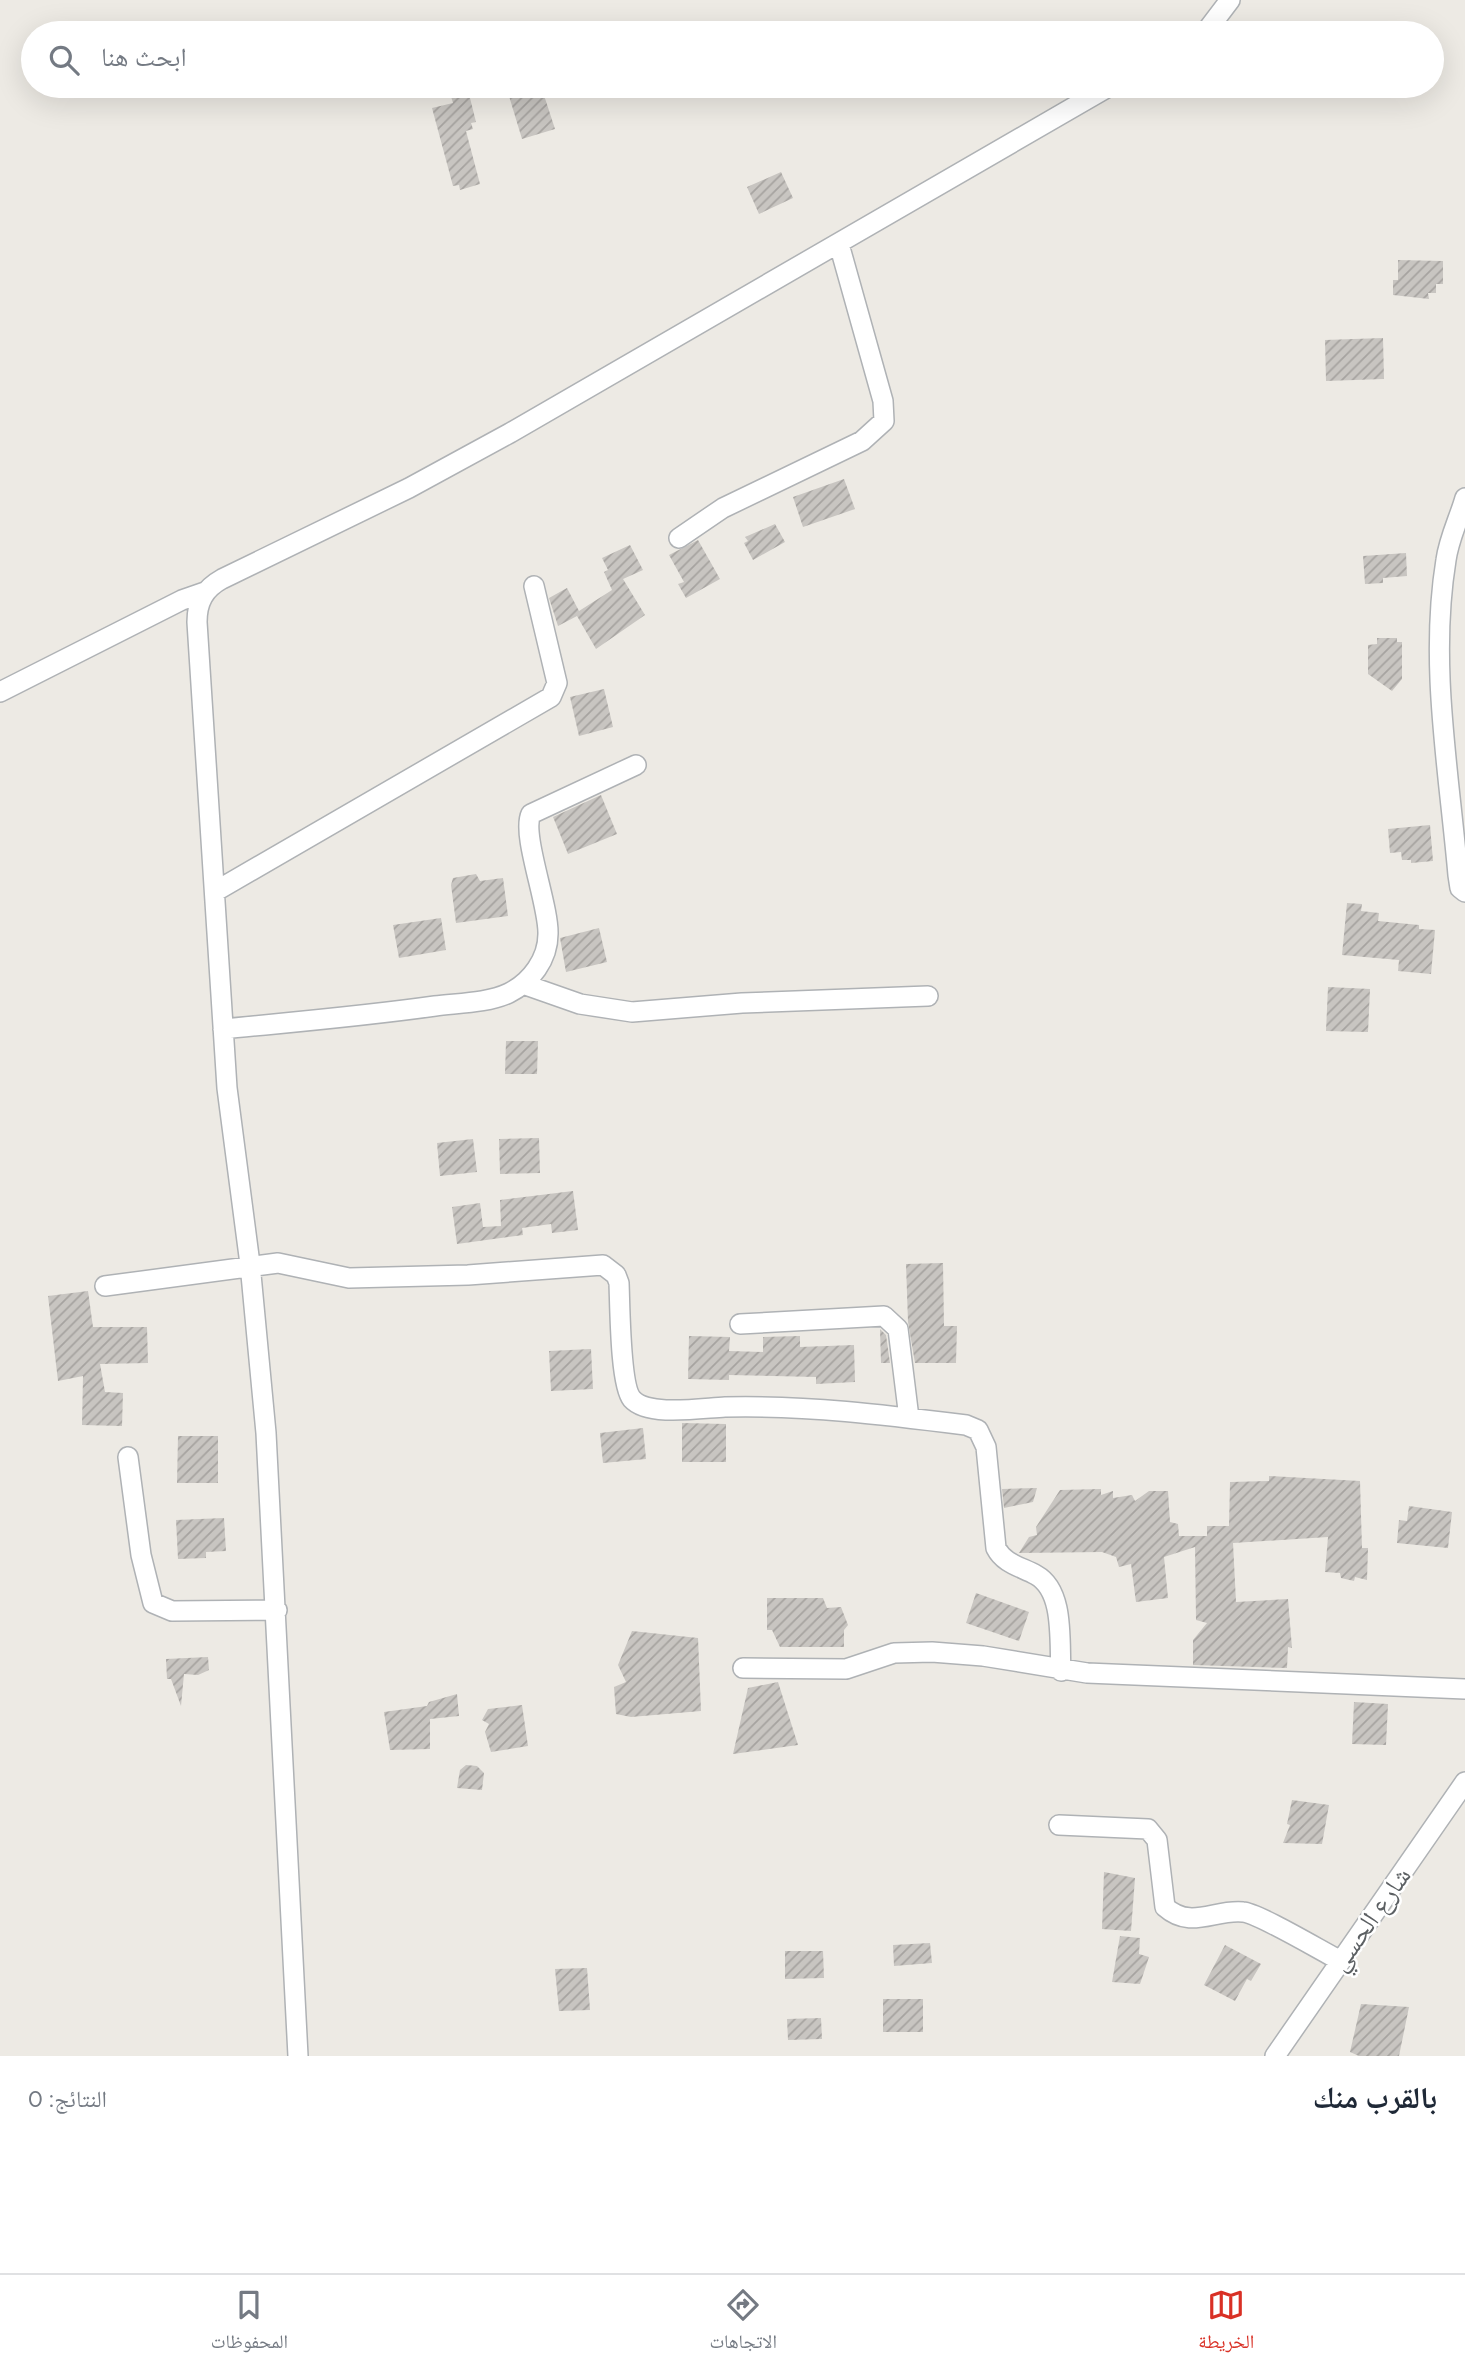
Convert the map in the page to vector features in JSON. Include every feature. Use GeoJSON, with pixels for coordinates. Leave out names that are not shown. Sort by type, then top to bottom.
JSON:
{"type":"FeatureCollection","features":[{"type":"Feature","properties":{"kind":"street"},"geometry":{"type":"LineString","coordinates":[[1214,21],[1230,0]]}},
{"type":"Feature","properties":{"kind":"street"},"geometry":{"type":"LineString","coordinates":[[0,692],[182,600],[205,592],[222,579],[409,488],[510,433],[1089,98]]}},
{"type":"Feature","properties":{"kind":"street"},"geometry":{"type":"LineString","coordinates":[[679,538],[723,508],[862,442],[884,421],[883,401],[839,244]]}},
{"type":"Feature","properties":{"kind":"street"},"geometry":{"type":"LineString","coordinates":[[1465,498],[1446,562],[1440,642],[1442,731],[1458,875],[1460,888],[1465,892]]}},
{"type":"Feature","properties":{"kind":"street"},"geometry":{"type":"LineString","coordinates":[[216,891],[551,697],[557,683],[534,586]]}},
{"type":"Feature","properties":{"kind":"street"},"geometry":{"type":"LineString","coordinates":[[205,592],[200,601],[197,622],[233,1147],[250,1264],[265,1421],[277,1610],[298,2056]]}},
{"type":"Feature","properties":{"kind":"street"},"geometry":{"type":"LineString","coordinates":[[223,1028],[363,1017],[477,1001],[507,994],[523,985],[536,971],[544,955],[548,937],[528,818],[539,807],[636,765]]}},
{"type":"Feature","properties":{"kind":"street"},"geometry":{"type":"LineString","coordinates":[[523,985],[597,1008],[632,1012],[754,1002],[928,996]]}},
{"type":"Feature","properties":{"kind":"street"},"geometry":{"type":"LineString","coordinates":[[105,1286],[278,1262],[349,1278],[468,1275],[603,1265],[611,1269],[619,1283],[626,1387],[634,1401],[642,1406],[659,1409],[794,1407],[966,1425],[982,1435],[986,1447],[996,1548],[1003,1558],[1037,1575],[1051,1589],[1055,1602],[1061,1671]]}},
{"type":"Feature","properties":{"kind":"street"},"geometry":{"type":"LineString","coordinates":[[740,1324],[884,1316],[898,1329],[909,1418]]}},
{"type":"Feature","properties":{"kind":"street"},"geometry":{"type":"LineString","coordinates":[[128,1457],[141,1555],[153,1604],[172,1611],[277,1610]]}},
{"type":"Feature","properties":{"kind":"street"},"geometry":{"type":"LineString","coordinates":[[743,1668],[846,1669],[894,1653],[932,1652],[983,1656],[1061,1671],[1465,1689]]}},
{"type":"Feature","properties":{"kind":"street","name":"شارع الحسي"},"geometry":{"type":"LineString","coordinates":[[1275,2056],[1465,1782]]}},
{"type":"Feature","properties":{"kind":"street"},"geometry":{"type":"LineString","coordinates":[[1059,1825],[1148,1829],[1157,1840],[1165,1908],[1174,1915],[1187,1919],[1208,1919],[1245,1912],[1341,1961]]}},
{"type":"Feature","properties":{"kind":"building"},"geometry":{"type":"Polygon","coordinates":[[[451,98],[470,98],[476,122],[471,123],[473,129],[466,131],[480,184],[460,190],[459,185],[453,186],[432,108],[453,103],[451,98]]]}},
{"type":"Feature","properties":{"kind":"building"},"geometry":{"type":"Polygon","coordinates":[[[510,98],[545,98],[555,129],[522,139],[510,98]]]}},
{"type":"Feature","properties":{"kind":"building"},"geometry":{"type":"Polygon","coordinates":[[[781,172],[793,198],[759,214],[747,187],[781,172]]]}},
{"type":"Feature","properties":{"kind":"building"},"geometry":{"type":"Polygon","coordinates":[[[1398,260],[1443,261],[1443,284],[1436,284],[1436,293],[1428,293],[1429,299],[1393,295],[1393,280],[1398,280],[1398,260]]]}},
{"type":"Feature","properties":{"kind":"building"},"geometry":{"type":"Polygon","coordinates":[[[1383,338],[1384,379],[1326,381],[1325,340],[1383,338]]]}},
{"type":"Feature","properties":{"kind":"building"},"geometry":{"type":"Polygon","coordinates":[[[844,479],[855,509],[803,527],[793,497],[844,479]]]}},
{"type":"Feature","properties":{"kind":"building"},"geometry":{"type":"Polygon","coordinates":[[[775,524],[785,542],[753,560],[744,543],[748,541],[745,537],[775,524]]]}},
{"type":"Feature","properties":{"kind":"building"},"geometry":{"type":"Polygon","coordinates":[[[698,540],[720,579],[686,598],[678,584],[684,582],[669,555],[698,540]]]}},
{"type":"Feature","properties":{"kind":"building"},"geometry":{"type":"Polygon","coordinates":[[[630,545],[643,570],[623,579],[645,615],[596,649],[577,616],[558,626],[549,598],[567,588],[579,611],[612,590],[604,572],[608,570],[602,558],[630,545]]]}},
{"type":"Feature","properties":{"kind":"building"},"geometry":{"type":"Polygon","coordinates":[[[1406,553],[1407,576],[1383,578],[1383,583],[1365,584],[1363,556],[1406,553]]]}},
{"type":"Feature","properties":{"kind":"building"},"geometry":{"type":"Polygon","coordinates":[[[1377,638],[1397,638],[1397,642],[1402,642],[1402,679],[1392,691],[1368,674],[1368,645],[1377,644],[1377,638]]]}},
{"type":"Feature","properties":{"kind":"building"},"geometry":{"type":"Polygon","coordinates":[[[604,689],[613,727],[579,736],[570,697],[604,689]]]}},
{"type":"Feature","properties":{"kind":"building"},"geometry":{"type":"Polygon","coordinates":[[[601,795],[617,834],[568,854],[553,817],[601,795]]]}},
{"type":"Feature","properties":{"kind":"building"},"geometry":{"type":"Polygon","coordinates":[[[1430,825],[1433,861],[1411,863],[1411,860],[1402,860],[1401,852],[1390,853],[1388,829],[1430,825]]]}},
{"type":"Feature","properties":{"kind":"building"},"geometry":{"type":"Polygon","coordinates":[[[476,874],[480,881],[503,878],[508,916],[456,923],[451,885],[453,878],[476,874]]]}},
{"type":"Feature","properties":{"kind":"building"},"geometry":{"type":"Polygon","coordinates":[[[1347,903],[1362,904],[1361,911],[1379,913],[1378,921],[1419,925],[1419,929],[1435,930],[1431,974],[1398,971],[1399,960],[1342,955],[1347,903]]]}},
{"type":"Feature","properties":{"kind":"building"},"geometry":{"type":"Polygon","coordinates":[[[441,918],[446,950],[399,958],[393,925],[441,918]]]}},
{"type":"Feature","properties":{"kind":"building"},"geometry":{"type":"Polygon","coordinates":[[[599,928],[607,962],[566,972],[560,938],[599,928]]]}},
{"type":"Feature","properties":{"kind":"building"},"geometry":{"type":"Polygon","coordinates":[[[1328,987],[1370,989],[1368,1032],[1326,1031],[1328,987]]]}},
{"type":"Feature","properties":{"kind":"building"},"geometry":{"type":"Polygon","coordinates":[[[506,1041],[538,1041],[537,1074],[505,1074],[506,1041]]]}},
{"type":"Feature","properties":{"kind":"building"},"geometry":{"type":"Polygon","coordinates":[[[539,1138],[540,1173],[500,1174],[499,1139],[539,1138]]]}},
{"type":"Feature","properties":{"kind":"building"},"geometry":{"type":"Polygon","coordinates":[[[473,1139],[477,1172],[440,1176],[437,1143],[473,1139]]]}},
{"type":"Feature","properties":{"kind":"building"},"geometry":{"type":"Polygon","coordinates":[[[573,1191],[578,1230],[552,1233],[551,1224],[522,1228],[523,1235],[457,1244],[452,1207],[480,1203],[483,1227],[501,1226],[500,1200],[573,1191]]]}},
{"type":"Feature","properties":{"kind":"building"},"geometry":{"type":"Polygon","coordinates":[[[943,1263],[944,1326],[957,1326],[956,1363],[915,1363],[908,1322],[906,1264],[943,1263]]]}},
{"type":"Feature","properties":{"kind":"building"},"geometry":{"type":"Polygon","coordinates":[[[88,1291],[93,1327],[147,1327],[148,1363],[100,1364],[105,1392],[123,1393],[122,1426],[82,1425],[83,1376],[58,1381],[48,1296],[88,1291]]]}},
{"type":"Feature","properties":{"kind":"building"},"geometry":{"type":"Polygon","coordinates":[[[880,1329],[886,1335],[890,1363],[881,1363],[880,1329]]]}},
{"type":"Feature","properties":{"kind":"building"},"geometry":{"type":"Polygon","coordinates":[[[689,1336],[730,1337],[729,1351],[763,1352],[763,1337],[800,1336],[800,1347],[854,1345],[855,1382],[816,1384],[816,1377],[729,1375],[729,1380],[688,1379],[689,1336]]]}},
{"type":"Feature","properties":{"kind":"building"},"geometry":{"type":"Polygon","coordinates":[[[591,1349],[593,1389],[551,1391],[549,1351],[591,1349]]]}},
{"type":"Feature","properties":{"kind":"building"},"geometry":{"type":"Polygon","coordinates":[[[682,1423],[726,1424],[726,1462],[682,1462],[682,1423]]]}},
{"type":"Feature","properties":{"kind":"building"},"geometry":{"type":"Polygon","coordinates":[[[643,1428],[646,1459],[603,1463],[600,1433],[643,1428]]]}},
{"type":"Feature","properties":{"kind":"building"},"geometry":{"type":"Polygon","coordinates":[[[178,1436],[218,1436],[218,1483],[177,1483],[178,1436]]]}},
{"type":"Feature","properties":{"kind":"building"},"geometry":{"type":"Polygon","coordinates":[[[1269,1476],[1360,1481],[1362,1548],[1368,1548],[1367,1580],[1355,1577],[1354,1581],[1341,1578],[1340,1573],[1325,1572],[1328,1537],[1233,1543],[1236,1602],[1288,1599],[1292,1648],[1288,1647],[1287,1668],[1193,1665],[1193,1640],[1207,1623],[1196,1620],[1195,1547],[1164,1557],[1168,1598],[1136,1602],[1131,1564],[1119,1567],[1116,1557],[1102,1552],[1019,1553],[1029,1537],[1037,1535],[1036,1527],[1060,1490],[1101,1489],[1101,1495],[1113,1491],[1113,1498],[1132,1495],[1135,1501],[1149,1491],[1168,1491],[1170,1522],[1178,1524],[1179,1536],[1207,1536],[1207,1526],[1229,1526],[1230,1482],[1269,1481],[1269,1476]]]}},
{"type":"Feature","properties":{"kind":"building"},"geometry":{"type":"Polygon","coordinates":[[[1037,1488],[1033,1502],[1004,1508],[1002,1489],[1037,1488]]]}},
{"type":"Feature","properties":{"kind":"building"},"geometry":{"type":"Polygon","coordinates":[[[1409,1506],[1452,1512],[1448,1548],[1397,1543],[1399,1520],[1407,1521],[1409,1506]]]}},
{"type":"Feature","properties":{"kind":"building"},"geometry":{"type":"Polygon","coordinates":[[[224,1518],[226,1551],[206,1552],[206,1558],[178,1559],[176,1520],[224,1518]]]}},
{"type":"Feature","properties":{"kind":"building"},"geometry":{"type":"Polygon","coordinates":[[[976,1593],[1029,1612],[1019,1641],[966,1623],[976,1593]]]}},
{"type":"Feature","properties":{"kind":"building"},"geometry":{"type":"Polygon","coordinates":[[[767,1598],[823,1598],[827,1608],[841,1607],[848,1625],[844,1630],[844,1647],[780,1647],[772,1630],[767,1630],[767,1598]]]}},
{"type":"Feature","properties":{"kind":"building"},"geometry":{"type":"Polygon","coordinates":[[[632,1631],[698,1638],[701,1711],[631,1717],[616,1714],[614,1687],[626,1682],[618,1665],[632,1631]]]}},
{"type":"Feature","properties":{"kind":"building"},"geometry":{"type":"Polygon","coordinates":[[[208,1657],[209,1670],[198,1675],[184,1674],[181,1706],[171,1679],[167,1679],[166,1659],[208,1657]]]}},
{"type":"Feature","properties":{"kind":"building"},"geometry":{"type":"Polygon","coordinates":[[[778,1682],[798,1745],[733,1754],[748,1688],[778,1682]]]}},
{"type":"Feature","properties":{"kind":"building"},"geometry":{"type":"Polygon","coordinates":[[[457,1694],[459,1716],[430,1719],[430,1749],[390,1750],[384,1712],[427,1706],[429,1702],[457,1694]]]}},
{"type":"Feature","properties":{"kind":"building"},"geometry":{"type":"Polygon","coordinates":[[[1354,1702],[1388,1704],[1386,1745],[1352,1744],[1354,1702]]]}},
{"type":"Feature","properties":{"kind":"building"},"geometry":{"type":"Polygon","coordinates":[[[522,1705],[528,1746],[491,1752],[485,1732],[489,1724],[482,1720],[488,1709],[522,1705]]]}},
{"type":"Feature","properties":{"kind":"building"},"geometry":{"type":"Polygon","coordinates":[[[466,1765],[477,1766],[484,1773],[482,1790],[457,1788],[460,1770],[466,1765]]]}},
{"type":"Feature","properties":{"kind":"building"},"geometry":{"type":"Polygon","coordinates":[[[1292,1800],[1329,1805],[1322,1844],[1283,1843],[1290,1825],[1287,1824],[1292,1800]]]}},
{"type":"Feature","properties":{"kind":"building"},"geometry":{"type":"Polygon","coordinates":[[[1104,1872],[1135,1878],[1131,1931],[1102,1929],[1104,1872]]]}},
{"type":"Feature","properties":{"kind":"building"},"geometry":{"type":"Polygon","coordinates":[[[1120,1936],[1140,1938],[1139,1954],[1149,1957],[1140,1984],[1112,1982],[1120,1936]]]}},
{"type":"Feature","properties":{"kind":"building"},"geometry":{"type":"Polygon","coordinates":[[[930,1943],[932,1963],[894,1966],[893,1945],[930,1943]]]}},
{"type":"Feature","properties":{"kind":"building"},"geometry":{"type":"Polygon","coordinates":[[[1225,1945],[1261,1964],[1251,1981],[1247,1979],[1235,2001],[1204,1985],[1225,1945]]]}},
{"type":"Feature","properties":{"kind":"building"},"geometry":{"type":"Polygon","coordinates":[[[785,1951],[823,1951],[824,1978],[785,1979],[785,1951]]]}},
{"type":"Feature","properties":{"kind":"building"},"geometry":{"type":"Polygon","coordinates":[[[587,1968],[590,2010],[559,2011],[555,1969],[587,1968]]]}},
{"type":"Feature","properties":{"kind":"building"},"geometry":{"type":"Polygon","coordinates":[[[883,1999],[923,1999],[923,2032],[883,2032],[883,1999]]]}},
{"type":"Feature","properties":{"kind":"building"},"geometry":{"type":"Polygon","coordinates":[[[1361,2004],[1409,2007],[1399,2056],[1359,2056],[1350,2052],[1361,2004]]]}},
{"type":"Feature","properties":{"kind":"building"},"geometry":{"type":"Polygon","coordinates":[[[821,2018],[822,2039],[788,2040],[787,2019],[821,2018]]]}}]}
